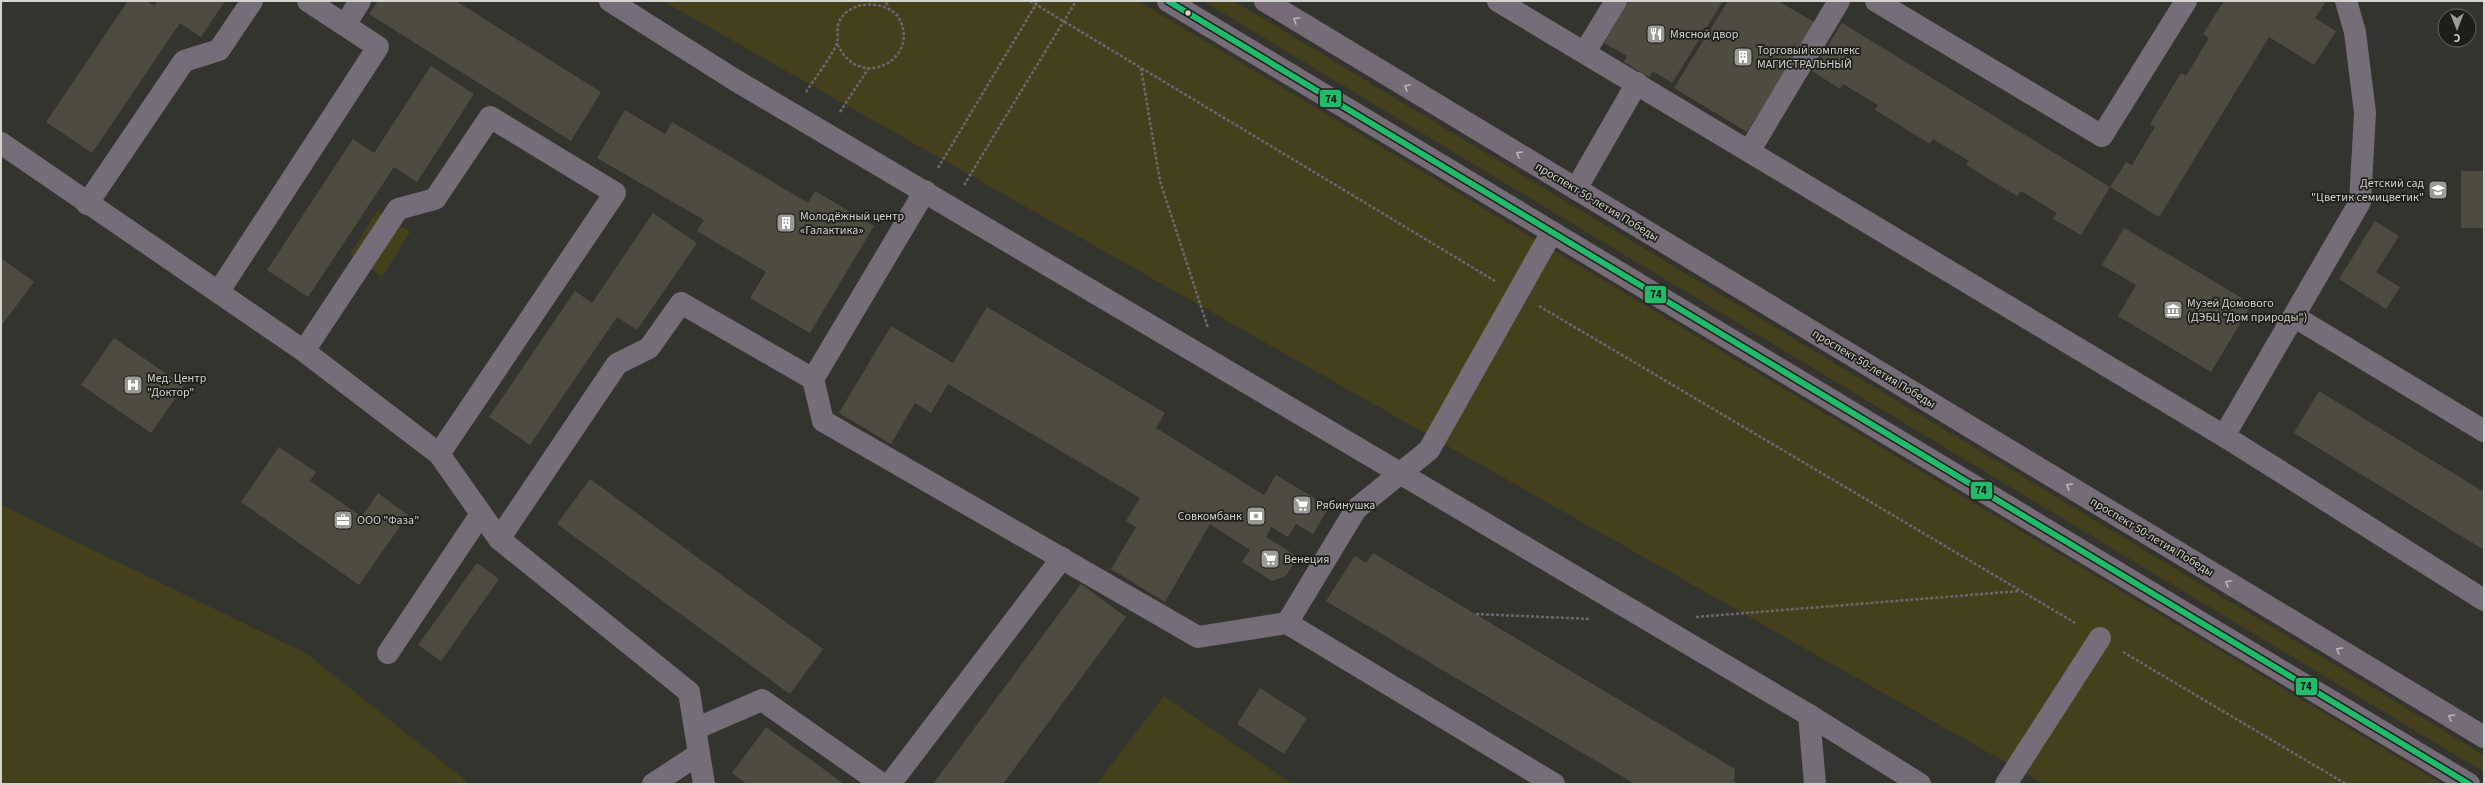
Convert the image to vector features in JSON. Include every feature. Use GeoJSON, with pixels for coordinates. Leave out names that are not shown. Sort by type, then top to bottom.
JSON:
{"type":"FeatureCollection","features":[{"type":"Feature","properties":{"kind":"main road"},"geometry":{"type":"LineString","coordinates":[[1168,1],[2469,784]]}},
{"type":"Feature","properties":{"kind":"main road","name":"проспект 50-летия Победы"},"geometry":{"type":"LineString","coordinates":[[1265,1],[2484,737]]}},
{"type":"Feature","properties":{"kind":"lane"},"geometry":{"type":"LineString","coordinates":[[87,204],[184,61],[219,50],[252,1]]}},
{"type":"Feature","properties":{"kind":"lane"},"geometry":{"type":"LineString","coordinates":[[219,291],[378,47],[308,1]]}},
{"type":"Feature","properties":{"kind":"lane"},"geometry":{"type":"LineString","coordinates":[[344,25],[360,1]]}},
{"type":"Feature","properties":{"kind":"lane"},"geometry":{"type":"LineString","coordinates":[[610,1],[792,114],[951,206],[1400,475],[1809,715],[1920,784]]}},
{"type":"Feature","properties":{"kind":"lane"},"geometry":{"type":"LineString","coordinates":[[1498,1],[1750,150],[2224,436],[2484,600]]}},
{"type":"Feature","properties":{"kind":"lane"},"geometry":{"type":"LineString","coordinates":[[1585,52],[1616,1]]}},
{"type":"Feature","properties":{"kind":"lane"},"geometry":{"type":"LineString","coordinates":[[1750,150],[1838,1]]}},
{"type":"Feature","properties":{"kind":"lane"},"geometry":{"type":"LineString","coordinates":[[1876,1],[2102,136],[2186,1]]}},
{"type":"Feature","properties":{"kind":"lane"},"geometry":{"type":"LineString","coordinates":[[2224,436],[2295,317],[2360,202],[2366,113],[2355,32],[2346,1]]}},
{"type":"Feature","properties":{"kind":"lane"},"geometry":{"type":"LineString","coordinates":[[1576,189],[1637,83]]}},
{"type":"Feature","properties":{"kind":"lane"},"geometry":{"type":"LineString","coordinates":[[304,351],[398,209],[435,199],[490,117],[615,193],[439,454]]}},
{"type":"Feature","properties":{"kind":"lane"},"geometry":{"type":"LineString","coordinates":[[1,144],[87,204],[219,291],[304,351],[439,454],[499,539],[689,692],[704,784]]}},
{"type":"Feature","properties":{"kind":"lane"},"geometry":{"type":"LineString","coordinates":[[925,191],[813,379],[823,421],[1198,637],[1287,623],[1554,784]]}},
{"type":"Feature","properties":{"kind":"lane"},"geometry":{"type":"LineString","coordinates":[[1287,623],[1356,509],[1400,475],[1429,450],[1552,232]]}},
{"type":"Feature","properties":{"kind":"lane"},"geometry":{"type":"LineString","coordinates":[[499,539],[617,364],[649,348],[681,303],[813,379]]}},
{"type":"Feature","properties":{"kind":"lane"},"geometry":{"type":"LineString","coordinates":[[2295,317],[2484,431]]}},
{"type":"Feature","properties":{"kind":"lane"},"geometry":{"type":"LineString","coordinates":[[388,653],[481,514]]}},
{"type":"Feature","properties":{"kind":"lane"},"geometry":{"type":"LineString","coordinates":[[890,784],[1062,558]]}},
{"type":"Feature","properties":{"kind":"lane"},"geometry":{"type":"LineString","coordinates":[[2006,784],[2100,638]]}},
{"type":"Feature","properties":{"kind":"lane"},"geometry":{"type":"LineString","coordinates":[[696,729],[762,700],[882,784]]}},
{"type":"Feature","properties":{"kind":"lane"},"geometry":{"type":"LineString","coordinates":[[1809,715],[1815,784]]}},
{"type":"Feature","properties":{"kind":"lane"},"geometry":{"type":"LineString","coordinates":[[653,784],[699,754]]}},
{"type":"Feature","properties":{"kind":"path"},"geometry":{"type":"LineString","coordinates":[[886,5],[888,1]]}},
{"type":"Feature","properties":{"kind":"path"},"geometry":{"type":"LineString","coordinates":[[1030,1],[1517,293],[2346,784]]}},
{"type":"Feature","properties":{"kind":"path"},"geometry":{"type":"LineString","coordinates":[[925,191],[1038,1]]}},
{"type":"Feature","properties":{"kind":"path"},"geometry":{"type":"LineString","coordinates":[[951,206],[1076,1]]}},
{"type":"Feature","properties":{"kind":"path"},"geometry":{"type":"LineString","coordinates":[[863,2],[886,5],[901,22],[904,33],[902,45],[897,55],[889,63],[879,68],[868,69],[848,61],[837,43],[836,32],[844,12],[863,2]]}},
{"type":"Feature","properties":{"kind":"path"},"geometry":{"type":"LineString","coordinates":[[792,114],[837,43]]}},
{"type":"Feature","properties":{"kind":"path"},"geometry":{"type":"LineString","coordinates":[[1141,68],[1160,181],[1222,368]]}},
{"type":"Feature","properties":{"kind":"path"},"geometry":{"type":"LineString","coordinates":[[827,134],[868,69]]}},
{"type":"Feature","properties":{"kind":"path"},"geometry":{"type":"LineString","coordinates":[[1695,617],[2020,591]]}},
{"type":"Feature","properties":{"kind":"path"},"geometry":{"type":"LineString","coordinates":[[1476,614],[1593,619]]}},
{"type":"Feature","properties":{"kind":"shaded area"},"geometry":{"type":"Polygon","coordinates":[[[663,1],[1138,1],[2442,784],[2044,784],[663,1]]]}},
{"type":"Feature","properties":{"kind":"shaded area"},"geometry":{"type":"Polygon","coordinates":[[[1203,1],[1234,1],[2484,755],[2484,772],[1203,1]]]}},
{"type":"Feature","properties":{"kind":"shaded area"},"geometry":{"type":"Polygon","coordinates":[[[378,210],[410,232],[382,277],[350,254],[378,210]]]}},
{"type":"Feature","properties":{"kind":"shaded area"},"geometry":{"type":"Polygon","coordinates":[[[1,505],[307,654],[470,784],[1,784],[1,505]]]}},
{"type":"Feature","properties":{"kind":"shaded area"},"geometry":{"type":"Polygon","coordinates":[[[1164,696],[1292,784],[1097,784],[1164,696]]]}},
{"type":"Feature","properties":{"kind":"building"},"geometry":{"type":"Polygon","coordinates":[[[128,1],[147,1],[154,6],[158,1],[225,1],[201,37],[180,23],[92,153],[46,122],[128,1]]]}},
{"type":"Feature","properties":{"kind":"building"},"geometry":{"type":"Polygon","coordinates":[[[378,1],[456,1],[601,92],[571,141],[369,14],[378,1]]]}},
{"type":"Feature","properties":{"kind":"building","name":"Мясной двор"},"geometry":{"type":"Polygon","coordinates":[[[1629,1],[1723,1],[1672,83],[1653,71],[1649,77],[1624,62],[1627,56],[1604,43],[1629,1]]]}},
{"type":"Feature","properties":{"kind":"building","name":"Торговый комплекс МАГИСТРАЛЬНЫЙ"},"geometry":{"type":"Polygon","coordinates":[[[1728,1],[1778,1],[1816,23],[1747,132],[1674,88],[1728,1]]]}},
{"type":"Feature","properties":{"kind":"building"},"geometry":{"type":"Polygon","coordinates":[[[2224,1],[2322,1],[2325,3],[2315,18],[2336,31],[2314,65],[2269,37],[2159,217],[2110,187],[2126,162],[2132,165],[2155,127],[2150,124],[2181,73],[2186,76],[2209,38],[2203,34],[2224,1]]]}},
{"type":"Feature","properties":{"kind":"building"},"geometry":{"type":"Polygon","coordinates":[[[1842,23],[2110,187],[2081,235],[2053,219],[2057,213],[2021,191],[2017,196],[1966,165],[1969,161],[1933,139],[1930,144],[1875,110],[1878,105],[1843,84],[1840,89],[1812,71],[1842,23]]]}},
{"type":"Feature","properties":{"kind":"building"},"geometry":{"type":"Polygon","coordinates":[[[431,66],[474,94],[417,182],[394,167],[308,297],[267,270],[353,139],[374,153],[431,66]]]}},
{"type":"Feature","properties":{"kind":"building","name":"Молодёжный центр «Галактика»"},"geometry":{"type":"Polygon","coordinates":[[[625,110],[665,134],[672,122],[808,203],[815,191],[874,226],[810,333],[750,298],[766,272],[697,231],[704,220],[597,158],[625,110]]]}},
{"type":"Feature","properties":{"kind":"building"},"geometry":{"type":"Polygon","coordinates":[[[2461,171],[2484,171],[2484,228],[2461,228],[2461,171]]]}},
{"type":"Feature","properties":{"kind":"building"},"geometry":{"type":"Polygon","coordinates":[[[653,213],[697,243],[637,330],[617,317],[530,445],[489,417],[575,291],[592,303],[653,213]]]}},
{"type":"Feature","properties":{"kind":"building"},"geometry":{"type":"Polygon","coordinates":[[[2375,221],[2399,236],[2376,272],[2400,287],[2386,309],[2339,279],[2375,221]]]}},
{"type":"Feature","properties":{"kind":"building"},"geometry":{"type":"Polygon","coordinates":[[[2124,228],[2252,304],[2211,372],[2118,316],[2136,285],[2102,265],[2124,228]]]}},
{"type":"Feature","properties":{"kind":"building"},"geometry":{"type":"Polygon","coordinates":[[[1,258],[34,282],[1,326],[1,258]]]}},
{"type":"Feature","properties":{"kind":"building"},"geometry":{"type":"Polygon","coordinates":[[[987,307],[1165,413],[1156,428],[1264,495],[1276,475],[1329,507],[1313,534],[1296,524],[1288,537],[1271,527],[1266,537],[1298,557],[1286,576],[1272,581],[1242,562],[1250,550],[1210,524],[1165,602],[1111,569],[1136,527],[1126,521],[1140,498],[948,384],[931,413],[915,403],[891,444],[839,413],[891,326],[953,363],[987,307]]]}},
{"type":"Feature","properties":{"kind":"building","name":"Мед. Центр \"Доктор\""},"geometry":{"type":"Polygon","coordinates":[[[114,338],[184,386],[151,433],[81,385],[114,338]]]}},
{"type":"Feature","properties":{"kind":"building"},"geometry":{"type":"Polygon","coordinates":[[[2319,391],[2484,492],[2484,550],[2294,433],[2319,391]]]}},
{"type":"Feature","properties":{"kind":"building"},"geometry":{"type":"Polygon","coordinates":[[[279,447],[316,472],[310,481],[362,517],[378,493],[408,515],[359,585],[241,502],[279,447]]]}},
{"type":"Feature","properties":{"kind":"building"},"geometry":{"type":"Polygon","coordinates":[[[590,479],[823,649],[790,694],[557,524],[590,479]]]}},
{"type":"Feature","properties":{"kind":"building"},"geometry":{"type":"Polygon","coordinates":[[[1373,553],[1735,769],[1734,782],[1738,784],[1635,784],[1326,601],[1355,556],[1366,563],[1373,553]]]}},
{"type":"Feature","properties":{"kind":"building"},"geometry":{"type":"Polygon","coordinates":[[[477,563],[499,579],[441,661],[418,645],[477,563]]]}},
{"type":"Feature","properties":{"kind":"building"},"geometry":{"type":"Polygon","coordinates":[[[1081,584],[1126,617],[1003,784],[933,784],[1081,584]]]}},
{"type":"Feature","properties":{"kind":"building"},"geometry":{"type":"Polygon","coordinates":[[[1260,688],[1307,718],[1284,754],[1237,724],[1260,688]]]}},
{"type":"Feature","properties":{"kind":"building"},"geometry":{"type":"Polygon","coordinates":[[[766,727],[844,784],[747,784],[732,773],[766,727]]]}},
{"type":"Feature","properties":{"kind":"transit line","name":"74"},"geometry":{"type":"LineString","coordinates":[[1168,1],[2469,784]]}},
{"type":"Feature","properties":{"kind":"place","name":"Мясной двор"},"geometry":{"type":"Point","coordinates":[1656,34]}},
{"type":"Feature","properties":{"kind":"place","name":"Торговый комплекс МАГИСТРАЛЬНЫЙ"},"geometry":{"type":"Point","coordinates":[1743,57]}},
{"type":"Feature","properties":{"kind":"place","name":"Детский сад \"Цветик семицветик\""},"geometry":{"type":"Point","coordinates":[2438,190]}},
{"type":"Feature","properties":{"kind":"place","name":"Молодёжный центр «Галактика»"},"geometry":{"type":"Point","coordinates":[786,223]}},
{"type":"Feature","properties":{"kind":"place","name":"Музей Домового (ДЭБЦ \"Дом природы\")"},"geometry":{"type":"Point","coordinates":[2173,310]}},
{"type":"Feature","properties":{"kind":"place","name":"Мед. Центр \"Доктор\""},"geometry":{"type":"Point","coordinates":[133,385]}},
{"type":"Feature","properties":{"kind":"place","name":"Рябинушка"},"geometry":{"type":"Point","coordinates":[1302,505]}},
{"type":"Feature","properties":{"kind":"place","name":"Совкомбанк"},"geometry":{"type":"Point","coordinates":[1256,516]}},
{"type":"Feature","properties":{"kind":"place","name":"ООО \"Фаза\""},"geometry":{"type":"Point","coordinates":[343,520]}},
{"type":"Feature","properties":{"kind":"place","name":"Венеция"},"geometry":{"type":"Point","coordinates":[1270,559]}}]}
